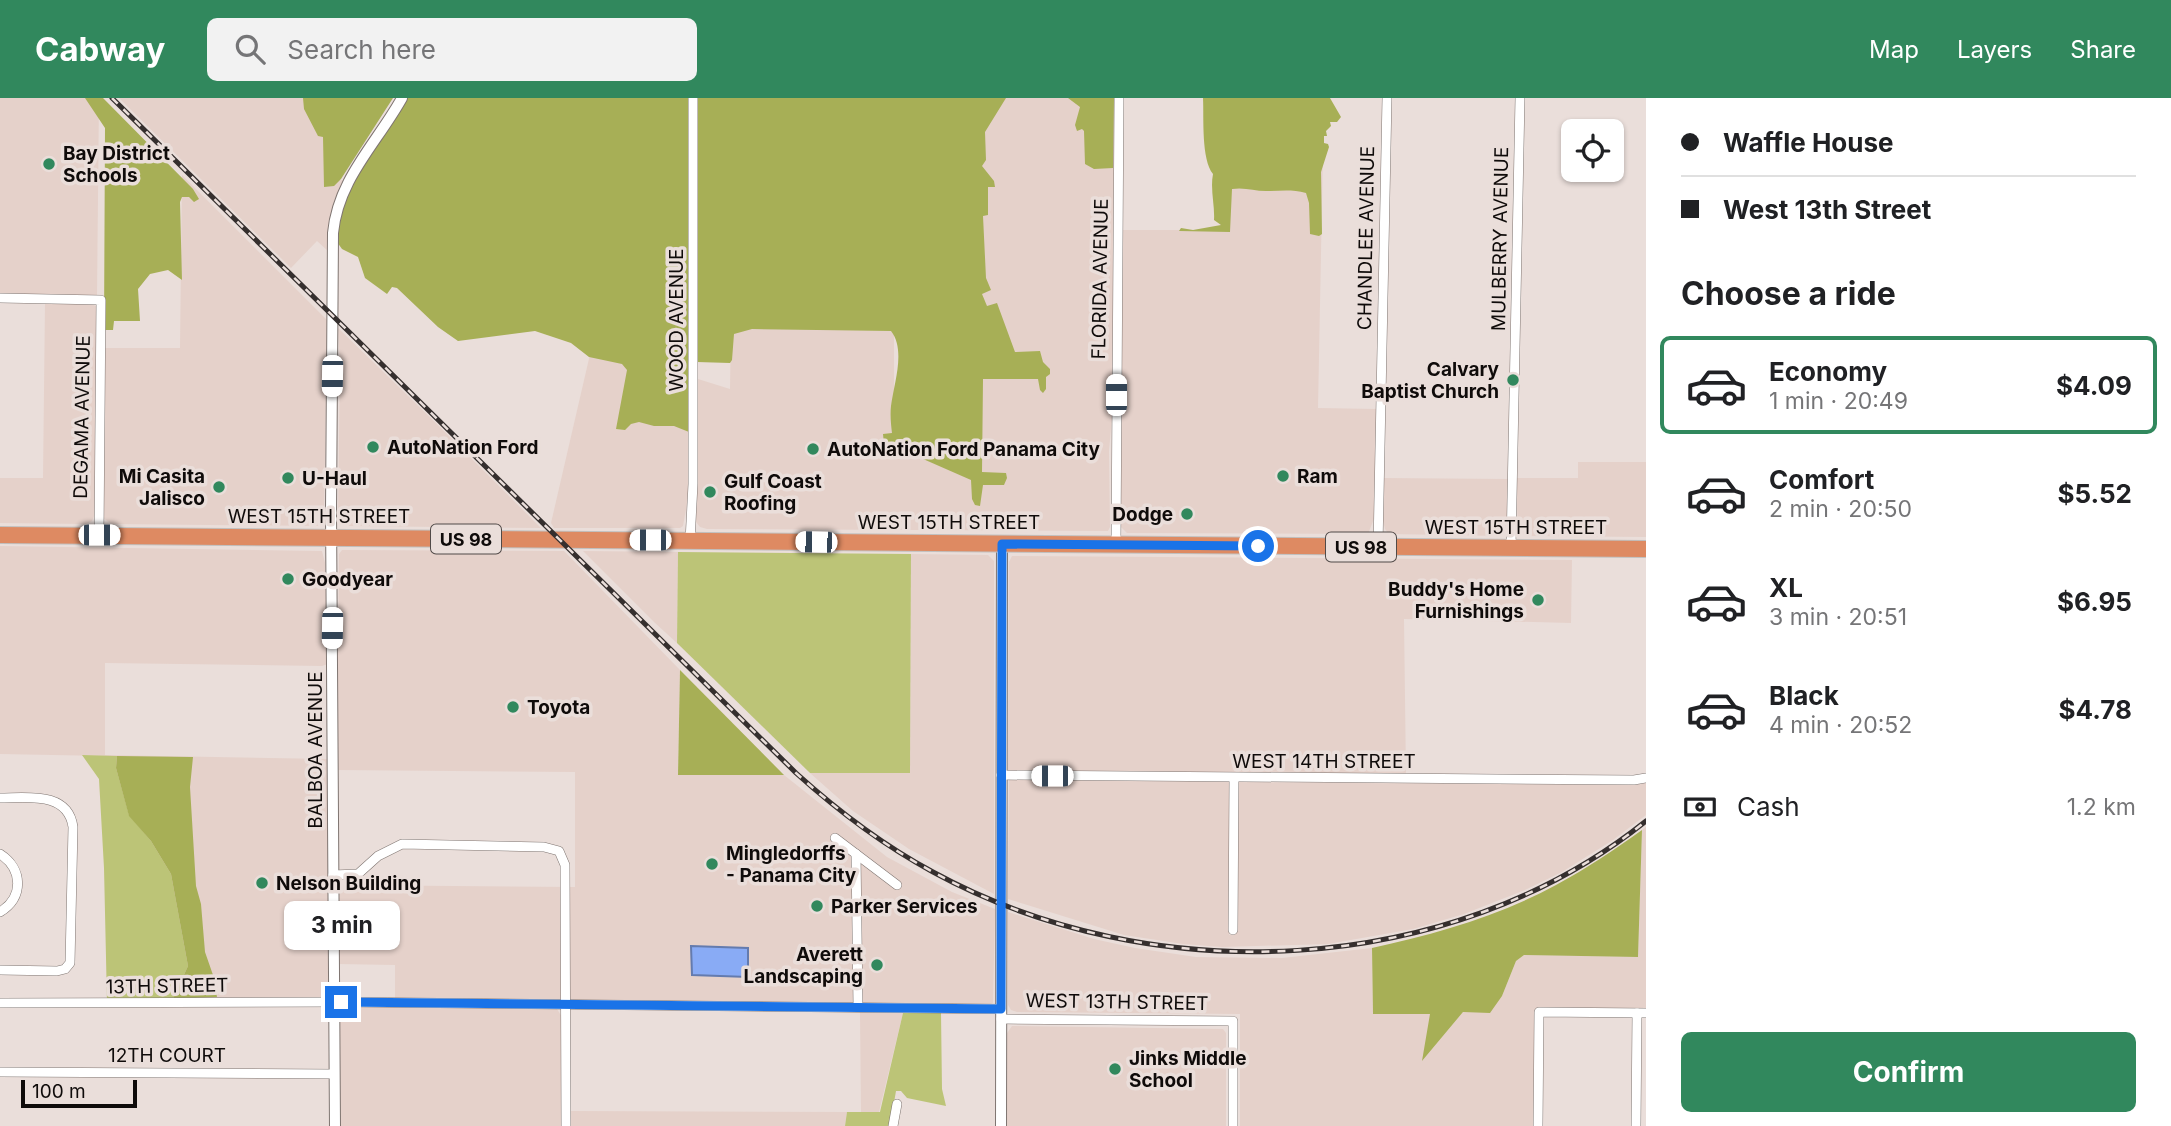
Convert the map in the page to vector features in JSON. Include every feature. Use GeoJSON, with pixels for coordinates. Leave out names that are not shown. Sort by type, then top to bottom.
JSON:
{"type":"FeatureCollection","features":[{"type":"Feature","properties":{"kind":"highway","name":"WEST 15TH STREET"},"geometry":{"type":"LineString","coordinates":[[0,535],[1646,549]]}},
{"type":"Feature","properties":{"kind":"street","name":"BALBOA AVENUE"},"geometry":{"type":"LineString","coordinates":[[335,1126],[332,258],[335,219],[348,181],[402,98]]}},
{"type":"Feature","properties":{"kind":"street","name":"WOOD AVENUE"},"geometry":{"type":"LineString","coordinates":[[690,541],[693,484],[693,98]]}},
{"type":"Feature","properties":{"kind":"street","name":"FLORIDA AVENUE"},"geometry":{"type":"LineString","coordinates":[[1116,544],[1119,98]]}},
{"type":"Feature","properties":{"kind":"street","name":"CHANDLEE AVENUE"},"geometry":{"type":"LineString","coordinates":[[1378,547],[1387,98]]}},
{"type":"Feature","properties":{"kind":"street","name":"MULBERRY AVENUE"},"geometry":{"type":"LineString","coordinates":[[1511,548],[1520,98]]}},
{"type":"Feature","properties":{"kind":"street","name":"DEGAMA AVENUE"},"geometry":{"type":"LineString","coordinates":[[0,299],[101,300],[99,535]]}},
{"type":"Feature","properties":{"kind":"street"},"geometry":{"type":"LineString","coordinates":[[1001,1126],[1002,544]]}},
{"type":"Feature","properties":{"kind":"street","name":"WEST 14TH STREET"},"geometry":{"type":"LineString","coordinates":[[1001,775],[1620,780],[1646,778]]}},
{"type":"Feature","properties":{"kind":"street"},"geometry":{"type":"LineString","coordinates":[[1233,930],[1234,778]]}},
{"type":"Feature","properties":{"kind":"street"},"geometry":{"type":"LineString","coordinates":[[0,798],[35,798],[57,802],[68,811],[73,827],[70,963],[65,969],[57,971],[0,970]]}},
{"type":"Feature","properties":{"kind":"street"},"geometry":{"type":"LineString","coordinates":[[835,838],[897,885]]}},
{"type":"Feature","properties":{"kind":"street"},"geometry":{"type":"LineString","coordinates":[[333,875],[358,874],[378,856],[402,844],[544,847],[559,851],[565,865],[566,1126]]}},
{"type":"Feature","properties":{"kind":"street"},"geometry":{"type":"LineString","coordinates":[[0,854],[14,867],[19,882],[14,898],[0,912]]}},
{"type":"Feature","properties":{"kind":"street"},"geometry":{"type":"LineString","coordinates":[[856,854],[858,1007]]}},
{"type":"Feature","properties":{"kind":"street","name":"WEST 13TH STREET"},"geometry":{"type":"LineString","coordinates":[[334,1002],[858,1007],[1233,1021],[1233,1126]]}},
{"type":"Feature","properties":{"kind":"street","name":"13TH STREET"},"geometry":{"type":"LineString","coordinates":[[0,1003],[334,1002]]}},
{"type":"Feature","properties":{"kind":"street"},"geometry":{"type":"LineString","coordinates":[[1538,1126],[1539,1012],[1641,1013],[1636,1126]]}},
{"type":"Feature","properties":{"kind":"street","name":"12TH COURT"},"geometry":{"type":"LineString","coordinates":[[0,1072],[334,1074]]}},
{"type":"Feature","properties":{"kind":"street"},"geometry":{"type":"LineString","coordinates":[[893,1126],[897,1104]]}},
{"type":"Feature","properties":{"kind":"shaded area","name":"Bay District Schools"},"geometry":{"type":"Polygon","coordinates":[[[0,98],[99,98],[97,296],[0,294],[0,98]]]}},
{"type":"Feature","properties":{"kind":"shaded area"},"geometry":{"type":"Polygon","coordinates":[[[119,98],[329,98],[329,181],[344,180],[335,203],[328,251],[317,241],[291,268],[119,98]]]}},
{"type":"Feature","properties":{"kind":"shaded area"},"geometry":{"type":"Polygon","coordinates":[[[979,98],[1116,98],[1108,531],[700,527],[696,522],[698,379],[730,389],[731,324],[894,324],[894,441],[979,98]]]}},
{"type":"Feature","properties":{"kind":"shaded area"},"geometry":{"type":"Polygon","coordinates":[[[1225,98],[1324,98],[1318,408],[1377,409],[1375,516],[1368,534],[1127,533],[1120,526],[1122,230],[1224,230],[1225,98]]]}},
{"type":"Feature","properties":{"kind":"shaded area","name":"U-Haul"},"geometry":{"type":"Polygon","coordinates":[[[182,175],[327,320],[324,517],[319,526],[112,524],[103,518],[105,348],[180,348],[182,175]]]}},
{"type":"Feature","properties":{"kind":"shaded area"},"geometry":{"type":"Polygon","coordinates":[[[45,303],[89,303],[98,307],[95,514],[92,521],[86,524],[0,523],[0,478],[43,478],[45,303]]]}},
{"type":"Feature","properties":{"kind":"shaded area"},"geometry":{"type":"Polygon","coordinates":[[[338,328],[541,528],[350,526],[341,523],[338,517],[338,328]]]}},
{"type":"Feature","properties":{"kind":"shaded area"},"geometry":{"type":"Polygon","coordinates":[[[591,350],[689,377],[688,498],[683,526],[680,528],[554,528],[551,523],[591,350]]]}},
{"type":"Feature","properties":{"kind":"shaded area"},"geometry":{"type":"Polygon","coordinates":[[[1578,462],[1646,462],[1646,537],[1525,536],[1518,531],[1516,478],[1578,478],[1578,462]]]}},
{"type":"Feature","properties":{"kind":"shaded area"},"geometry":{"type":"Polygon","coordinates":[[[1383,478],[1509,479],[1508,526],[1500,536],[1389,534],[1382,516],[1383,478]]]}},
{"type":"Feature","properties":{"kind":"shaded area"},"geometry":{"type":"Polygon","coordinates":[[[0,546],[322,551],[325,563],[328,664],[105,663],[105,755],[329,759],[328,996],[324,999],[107,1002],[105,756],[0,754],[0,546]]]}},
{"type":"Feature","properties":{"kind":"shaded area"},"geometry":{"type":"Polygon","coordinates":[[[342,550],[564,551],[680,670],[678,774],[784,775],[887,857],[952,892],[995,909],[993,1003],[987,1006],[395,998],[395,965],[338,964],[338,885],[575,887],[575,772],[337,770],[339,554],[342,550]]]}},
{"type":"Feature","properties":{"kind":"shaded area"},"geometry":{"type":"Polygon","coordinates":[[[583,551],[678,552],[677,643],[654,622],[583,551]]]}},
{"type":"Feature","properties":{"kind":"shaded area"},"geometry":{"type":"Polygon","coordinates":[[[911,554],[988,555],[994,561],[994,894],[909,849],[853,811],[810,773],[910,773],[911,554]]]}},
{"type":"Feature","properties":{"kind":"shaded area"},"geometry":{"type":"Polygon","coordinates":[[[1012,556],[1572,560],[1571,623],[1404,619],[1406,775],[1008,771],[1009,562],[1012,556]]]}},
{"type":"Feature","properties":{"kind":"shaded area"},"geometry":{"type":"Polygon","coordinates":[[[1009,780],[1230,782],[1229,935],[1236,934],[1237,782],[1646,783],[1646,815],[1613,840],[1562,872],[1464,914],[1413,929],[1328,944],[1222,947],[1124,935],[1008,899],[1009,780]]]}},
{"type":"Feature","properties":{"kind":"shaded area"},"geometry":{"type":"Polygon","coordinates":[[[1646,827],[1646,1009],[1539,1008],[1535,1126],[1240,1126],[1240,1014],[1017,1012],[1011,1010],[1008,1005],[1008,912],[1094,939],[1196,957],[1282,958],[1372,948],[1373,1014],[1431,1014],[1423,1060],[1463,1012],[1502,996],[1516,961],[1524,955],[1638,957],[1642,830],[1646,827]]]}},
{"type":"Feature","properties":{"kind":"shaded area"},"geometry":{"type":"Polygon","coordinates":[[[342,1008],[557,1009],[562,1017],[562,1126],[339,1126],[338,1015],[342,1008]]]}},
{"type":"Feature","properties":{"kind":"shaded area"},"geometry":{"type":"Polygon","coordinates":[[[860,1012],[903,1013],[879,1112],[861,1112],[860,1012]]]}},
{"type":"Feature","properties":{"kind":"shaded area","name":"Jinks Middle School"},"geometry":{"type":"Polygon","coordinates":[[[1012,1026],[1223,1029],[1226,1033],[1226,1126],[1005,1126],[1005,1036],[1012,1026]]]}},
{"type":"Feature","properties":{"kind":"shaded area"},"geometry":{"type":"Polygon","coordinates":[[[569,1111],[847,1112],[845,1126],[570,1126],[569,1111]]]}},
{"type":"Feature","properties":{"kind":"green space"},"geometry":{"type":"Polygon","coordinates":[[[85,98],[103,98],[193,189],[199,199],[194,202],[189,197],[182,197],[180,202],[182,280],[168,270],[150,274],[138,289],[140,321],[114,321],[113,330],[104,330],[105,128],[85,98]]]}},
{"type":"Feature","properties":{"kind":"green space"},"geometry":{"type":"Polygon","coordinates":[[[303,98],[393,98],[334,186],[324,187],[323,137],[318,136],[304,109],[303,98]]]}},
{"type":"Feature","properties":{"kind":"green space"},"geometry":{"type":"Polygon","coordinates":[[[407,98],[689,98],[689,432],[674,426],[654,426],[639,422],[631,424],[625,430],[616,429],[627,370],[622,364],[589,357],[571,343],[535,331],[458,341],[438,327],[397,288],[392,287],[387,294],[365,278],[358,257],[342,249],[337,242],[340,221],[346,201],[363,166],[407,98]]]}},
{"type":"Feature","properties":{"kind":"green space"},"geometry":{"type":"Polygon","coordinates":[[[698,98],[1006,98],[985,132],[986,160],[982,166],[994,181],[995,187],[988,187],[988,215],[983,216],[986,278],[991,290],[982,294],[987,306],[997,303],[1015,352],[1040,351],[1050,374],[1046,377],[1046,389],[1043,393],[1038,379],[983,379],[982,472],[1006,473],[1007,478],[1004,485],[983,485],[980,506],[975,505],[972,499],[971,480],[898,448],[893,455],[884,444],[883,434],[892,433],[891,406],[898,357],[898,348],[891,331],[752,329],[734,334],[730,363],[697,362],[698,98]]]}},
{"type":"Feature","properties":{"kind":"green space"},"geometry":{"type":"Polygon","coordinates":[[[1068,98],[1114,98],[1113,168],[1094,169],[1085,164],[1084,131],[1077,131],[1075,125],[1080,107],[1068,98]]]}},
{"type":"Feature","properties":{"kind":"green space"},"geometry":{"type":"Polygon","coordinates":[[[1203,98],[1330,98],[1341,117],[1337,122],[1330,122],[1327,136],[1324,136],[1324,143],[1329,147],[1321,172],[1322,234],[1310,234],[1306,193],[1241,188],[1232,189],[1230,232],[1179,231],[1181,228],[1193,230],[1221,225],[1214,220],[1213,174],[1205,149],[1203,98]]]}},
{"type":"Feature","properties":{"kind":"green space"},"geometry":{"type":"Polygon","coordinates":[[[678,552],[911,554],[910,773],[810,773],[677,643],[678,552]]]}},
{"type":"Feature","properties":{"kind":"green space"},"geometry":{"type":"Polygon","coordinates":[[[680,670],[784,775],[678,775],[680,670]]]}},
{"type":"Feature","properties":{"kind":"green space"},"geometry":{"type":"Polygon","coordinates":[[[82,755],[117,756],[116,768],[129,815],[151,841],[171,874],[188,966],[173,999],[107,1002],[99,779],[82,755]]]}},
{"type":"Feature","properties":{"kind":"green space"},"geometry":{"type":"Polygon","coordinates":[[[117,756],[193,757],[190,787],[196,886],[201,904],[205,952],[217,997],[173,999],[188,966],[171,874],[151,841],[129,816],[116,768],[117,756]]]}},
{"type":"Feature","properties":{"kind":"green space"},"geometry":{"type":"Polygon","coordinates":[[[1642,830],[1638,957],[1524,955],[1516,961],[1502,996],[1490,1013],[1463,1012],[1422,1061],[1430,1014],[1373,1014],[1372,948],[1443,930],[1512,906],[1556,885],[1642,830]]]}},
{"type":"Feature","properties":{"kind":"green space"},"geometry":{"type":"Polygon","coordinates":[[[903,1013],[941,1013],[942,1089],[946,1106],[907,1098],[901,1091],[896,1091],[890,1126],[845,1126],[847,1112],[880,1112],[903,1013]]]}},
{"type":"Feature","properties":{"kind":"water"},"geometry":{"type":"Polygon","coordinates":[[[691,946],[748,948],[748,977],[692,975],[691,946]]]}},
{"type":"Feature","properties":{"kind":"railway"},"geometry":{"type":"LineString","coordinates":[[112,98],[796,773],[861,827],[933,872],[1018,910],[1109,936],[1202,950],[1297,950],[1391,938],[1482,912],[1568,873],[1646,821]]}},
{"type":"Feature","properties":{"kind":"place","name":"Bay District Schools"},"geometry":{"type":"Point","coordinates":[49,164]}},
{"type":"Feature","properties":{"kind":"place","name":"Calvary Baptist Church"},"geometry":{"type":"Point","coordinates":[1513,380]}},
{"type":"Feature","properties":{"kind":"place","name":"AutoNation Ford"},"geometry":{"type":"Point","coordinates":[373,447]}},
{"type":"Feature","properties":{"kind":"place","name":"AutoNation Ford Panama City"},"geometry":{"type":"Point","coordinates":[813,449]}},
{"type":"Feature","properties":{"kind":"place","name":"Ram"},"geometry":{"type":"Point","coordinates":[1283,476]}},
{"type":"Feature","properties":{"kind":"place","name":"U-Haul"},"geometry":{"type":"Point","coordinates":[288,478]}},
{"type":"Feature","properties":{"kind":"place","name":"Mi Casita Jalisco"},"geometry":{"type":"Point","coordinates":[219,487]}},
{"type":"Feature","properties":{"kind":"place","name":"Gulf Coast Roofing"},"geometry":{"type":"Point","coordinates":[710,492]}},
{"type":"Feature","properties":{"kind":"place","name":"Dodge"},"geometry":{"type":"Point","coordinates":[1187,514]}},
{"type":"Feature","properties":{"kind":"place","name":"Goodyear"},"geometry":{"type":"Point","coordinates":[288,579]}},
{"type":"Feature","properties":{"kind":"place","name":"Buddy's Home Furnishings"},"geometry":{"type":"Point","coordinates":[1538,600]}},
{"type":"Feature","properties":{"kind":"place","name":"Toyota"},"geometry":{"type":"Point","coordinates":[513,707]}},
{"type":"Feature","properties":{"kind":"place","name":"Mingledorffs - Panama City"},"geometry":{"type":"Point","coordinates":[712,864]}},
{"type":"Feature","properties":{"kind":"place","name":"Nelson Building"},"geometry":{"type":"Point","coordinates":[262,883]}},
{"type":"Feature","properties":{"kind":"place","name":"Parker Services"},"geometry":{"type":"Point","coordinates":[817,906]}},
{"type":"Feature","properties":{"kind":"place","name":"Averett Landscaping"},"geometry":{"type":"Point","coordinates":[877,965]}},
{"type":"Feature","properties":{"kind":"place","name":"Jinks Middle School"},"geometry":{"type":"Point","coordinates":[1115,1069]}},
{"type":"Feature","properties":{"kind":"route"},"geometry":{"type":"LineString","coordinates":[[341,1002],[1001,1009],[1002,544],[1258,546]]}}]}
